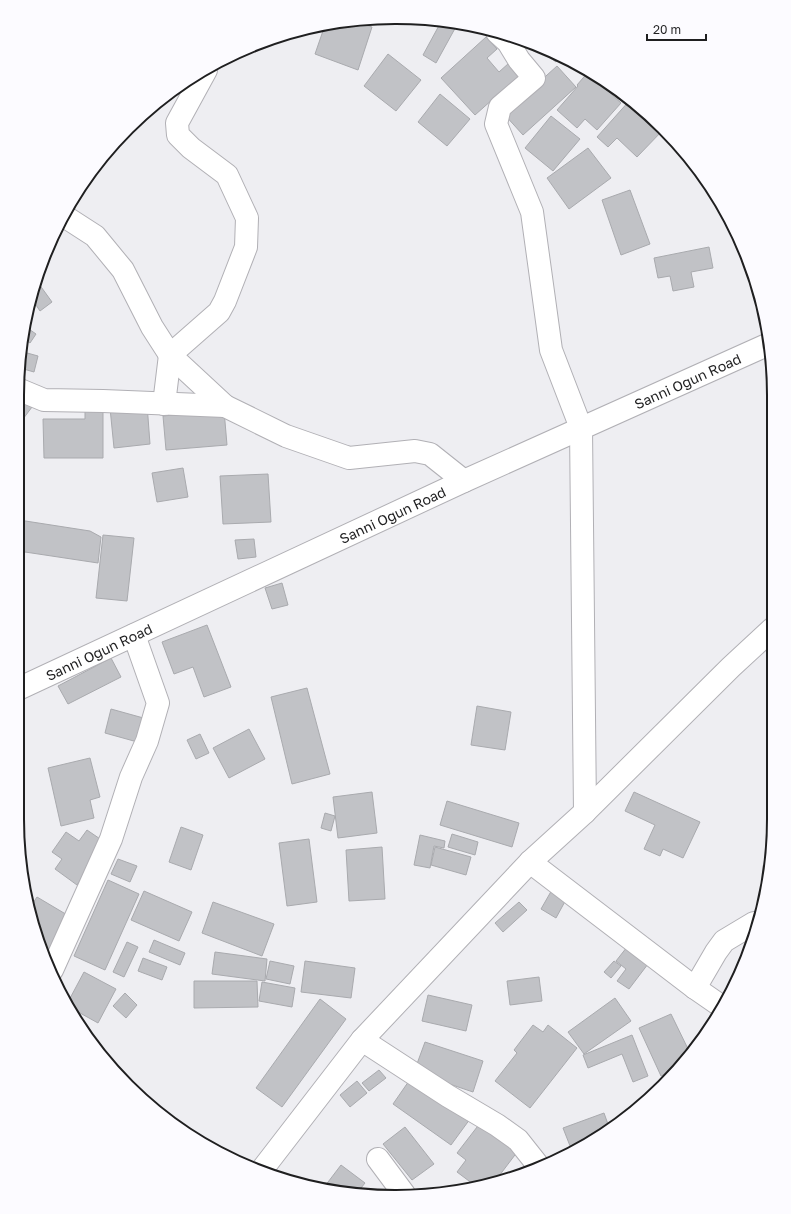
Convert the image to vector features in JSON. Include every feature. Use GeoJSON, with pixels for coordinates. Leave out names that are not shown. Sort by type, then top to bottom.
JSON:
{"type":"FeatureCollection","features":[{"type":"Feature","properties":{"kind":"street"},"geometry":{"type":"LineString","coordinates":[[508,42],[519,60],[534,78],[500,107],[496,124],[532,212],[551,350],[581,428],[585,812]]}},
{"type":"Feature","properties":{"kind":"street"},"geometry":{"type":"LineString","coordinates":[[164,404],[170,355],[219,312],[225,301],[246,247],[247,218],[227,175],[191,148],[178,135],[177,123],[201,80]]}},
{"type":"Feature","properties":{"kind":"street"},"geometry":{"type":"LineString","coordinates":[[69,219],[96,236],[123,270],[152,327],[170,355],[225,406],[286,436],[349,458],[416,451],[430,454],[464,481]]}},
{"type":"Feature","properties":{"kind":"street","name":"Sanni Ogun Road"},"geometry":{"type":"LineString","coordinates":[[24,686],[464,481],[764,346]]}},
{"type":"Feature","properties":{"kind":"street"},"geometry":{"type":"LineString","coordinates":[[24,392],[44,400],[103,400],[225,406]]}},
{"type":"Feature","properties":{"kind":"street"},"geometry":{"type":"LineString","coordinates":[[265,1166],[362,1040],[530,862],[585,812],[731,667],[767,634]]}},
{"type":"Feature","properties":{"kind":"street"},"geometry":{"type":"LineString","coordinates":[[54,965],[111,838],[131,777],[147,741],[158,703],[134,635]]}},
{"type":"Feature","properties":{"kind":"street"},"geometry":{"type":"LineString","coordinates":[[530,862],[717,1003]]}},
{"type":"Feature","properties":{"kind":"street"},"geometry":{"type":"LineString","coordinates":[[695,988],[724,941],[751,925]]}},
{"type":"Feature","properties":{"kind":"street"},"geometry":{"type":"LineString","coordinates":[[362,1040],[448,1096],[498,1125],[518,1140],[536,1163]]}},
{"type":"Feature","properties":{"kind":"street"},"geometry":{"type":"LineString","coordinates":[[378,1159],[401,1190]]}},
{"type":"Feature","properties":{"kind":"building"},"geometry":{"type":"Polygon","coordinates":[[[367,25],[372,27],[358,70],[315,54],[323,31],[367,25]]]}},
{"type":"Feature","properties":{"kind":"building"},"geometry":{"type":"Polygon","coordinates":[[[438,27],[455,29],[436,63],[423,55],[438,27]]]}},
{"type":"Feature","properties":{"kind":"building"},"geometry":{"type":"Polygon","coordinates":[[[486,37],[497,49],[487,58],[499,72],[509,63],[525,81],[493,99],[475,115],[441,78],[486,37]]]}},
{"type":"Feature","properties":{"kind":"building"},"geometry":{"type":"Polygon","coordinates":[[[388,54],[421,80],[396,111],[364,86],[388,54]]]}},
{"type":"Feature","properties":{"kind":"building"},"geometry":{"type":"Polygon","coordinates":[[[557,66],[576,87],[523,135],[504,114],[557,66]]]}},
{"type":"Feature","properties":{"kind":"building"},"geometry":{"type":"Polygon","coordinates":[[[585,76],[609,92],[621,103],[597,130],[585,119],[577,128],[557,110],[578,86],[577,85],[585,76]]]}},
{"type":"Feature","properties":{"kind":"building"},"geometry":{"type":"Polygon","coordinates":[[[440,94],[470,119],[447,146],[418,122],[440,94]]]}},
{"type":"Feature","properties":{"kind":"building"},"geometry":{"type":"Polygon","coordinates":[[[626,104],[659,134],[637,157],[617,138],[608,147],[597,137],[626,104]]]}},
{"type":"Feature","properties":{"kind":"building"},"geometry":{"type":"Polygon","coordinates":[[[551,116],[580,139],[553,171],[525,148],[551,116]]]}},
{"type":"Feature","properties":{"kind":"building"},"geometry":{"type":"Polygon","coordinates":[[[588,148],[611,178],[569,209],[547,178],[588,148]]]}},
{"type":"Feature","properties":{"kind":"building"},"geometry":{"type":"Polygon","coordinates":[[[630,190],[650,244],[621,255],[602,200],[630,190]]]}},
{"type":"Feature","properties":{"kind":"building"},"geometry":{"type":"Polygon","coordinates":[[[709,247],[713,268],[691,272],[694,287],[673,291],[670,276],[658,278],[654,258],[709,247]]]}},
{"type":"Feature","properties":{"kind":"building"},"geometry":{"type":"Polygon","coordinates":[[[41,286],[52,302],[40,311],[36,304],[41,286]]]}},
{"type":"Feature","properties":{"kind":"building"},"geometry":{"type":"Polygon","coordinates":[[[30,330],[36,334],[30,343],[28,342],[30,330]]]}},
{"type":"Feature","properties":{"kind":"building"},"geometry":{"type":"Polygon","coordinates":[[[27,353],[38,356],[34,372],[25,369],[27,353]]]}},
{"type":"Feature","properties":{"kind":"building"},"geometry":{"type":"Polygon","coordinates":[[[24,401],[32,407],[24,418],[24,401]]]}},
{"type":"Feature","properties":{"kind":"building"},"geometry":{"type":"Polygon","coordinates":[[[85,402],[103,402],[103,458],[44,458],[43,419],[85,419],[85,402]]]}},
{"type":"Feature","properties":{"kind":"building"},"geometry":{"type":"Polygon","coordinates":[[[147,404],[150,444],[114,448],[110,408],[147,404]]]}},
{"type":"Feature","properties":{"kind":"building"},"geometry":{"type":"Polygon","coordinates":[[[224,410],[227,445],[166,450],[163,416],[224,410]]]}},
{"type":"Feature","properties":{"kind":"building"},"geometry":{"type":"Polygon","coordinates":[[[183,468],[188,497],[157,502],[152,473],[183,468]]]}},
{"type":"Feature","properties":{"kind":"building"},"geometry":{"type":"Polygon","coordinates":[[[268,474],[271,522],[223,524],[220,476],[268,474]]]}},
{"type":"Feature","properties":{"kind":"building"},"geometry":{"type":"Polygon","coordinates":[[[24,521],[90,531],[101,537],[98,563],[25,552],[24,554],[24,521]]]}},
{"type":"Feature","properties":{"kind":"building"},"geometry":{"type":"Polygon","coordinates":[[[103,535],[134,538],[127,601],[96,598],[103,535]]]}},
{"type":"Feature","properties":{"kind":"building"},"geometry":{"type":"Polygon","coordinates":[[[254,539],[256,557],[238,559],[235,540],[254,539]]]}},
{"type":"Feature","properties":{"kind":"building"},"geometry":{"type":"Polygon","coordinates":[[[282,583],[288,605],[272,609],[265,588],[282,583]]]}},
{"type":"Feature","properties":{"kind":"building"},"geometry":{"type":"Polygon","coordinates":[[[207,625],[231,687],[204,697],[193,667],[174,674],[162,642],[207,625]]]}},
{"type":"Feature","properties":{"kind":"building"},"geometry":{"type":"Polygon","coordinates":[[[111,658],[121,677],[68,704],[58,686],[111,658]]]}},
{"type":"Feature","properties":{"kind":"building"},"geometry":{"type":"Polygon","coordinates":[[[307,688],[330,774],[292,784],[271,697],[307,688]]]}},
{"type":"Feature","properties":{"kind":"building"},"geometry":{"type":"Polygon","coordinates":[[[477,706],[511,712],[505,750],[471,745],[477,706]]]}},
{"type":"Feature","properties":{"kind":"building"},"geometry":{"type":"Polygon","coordinates":[[[111,709],[147,719],[141,743],[105,733],[111,709]]]}},
{"type":"Feature","properties":{"kind":"building"},"geometry":{"type":"Polygon","coordinates":[[[249,729],[265,759],[229,778],[213,748],[249,729]]]}},
{"type":"Feature","properties":{"kind":"building"},"geometry":{"type":"Polygon","coordinates":[[[200,734],[209,753],[196,759],[187,740],[200,734]]]}},
{"type":"Feature","properties":{"kind":"building"},"geometry":{"type":"Polygon","coordinates":[[[90,758],[100,797],[90,800],[94,818],[61,826],[48,768],[90,758]]]}},
{"type":"Feature","properties":{"kind":"building"},"geometry":{"type":"Polygon","coordinates":[[[372,792],[377,833],[338,838],[333,797],[372,792]]]}},
{"type":"Feature","properties":{"kind":"building"},"geometry":{"type":"Polygon","coordinates":[[[634,792],[700,822],[683,858],[663,849],[660,856],[644,849],[655,825],[625,811],[634,792]]]}},
{"type":"Feature","properties":{"kind":"building"},"geometry":{"type":"Polygon","coordinates":[[[447,801],[519,823],[512,847],[440,825],[447,801]]]}},
{"type":"Feature","properties":{"kind":"building"},"geometry":{"type":"Polygon","coordinates":[[[325,813],[335,816],[331,831],[321,828],[325,813]]]}},
{"type":"Feature","properties":{"kind":"building"},"geometry":{"type":"Polygon","coordinates":[[[181,827],[203,835],[191,870],[169,862],[181,827]]]}},
{"type":"Feature","properties":{"kind":"building"},"geometry":{"type":"Polygon","coordinates":[[[87,830],[106,843],[77,885],[55,869],[62,859],[52,852],[66,832],[79,841],[87,830]]]}},
{"type":"Feature","properties":{"kind":"building"},"geometry":{"type":"Polygon","coordinates":[[[452,834],[478,842],[475,855],[448,847],[452,834]]]}},
{"type":"Feature","properties":{"kind":"building"},"geometry":{"type":"Polygon","coordinates":[[[420,835],[445,841],[444,848],[434,846],[430,868],[414,865],[420,835]]]}},
{"type":"Feature","properties":{"kind":"building"},"geometry":{"type":"Polygon","coordinates":[[[309,839],[317,902],[287,906],[279,843],[309,839]]]}},
{"type":"Feature","properties":{"kind":"building"},"geometry":{"type":"Polygon","coordinates":[[[382,847],[385,899],[349,901],[346,850],[382,847]]]}},
{"type":"Feature","properties":{"kind":"building"},"geometry":{"type":"Polygon","coordinates":[[[435,847],[471,857],[466,875],[431,865],[435,847]]]}},
{"type":"Feature","properties":{"kind":"building"},"geometry":{"type":"Polygon","coordinates":[[[118,859],[137,866],[130,882],[111,874],[118,859]]]}},
{"type":"Feature","properties":{"kind":"building"},"geometry":{"type":"Polygon","coordinates":[[[108,880],[139,894],[105,970],[74,956],[108,880]]]}},
{"type":"Feature","properties":{"kind":"building"},"geometry":{"type":"Polygon","coordinates":[[[553,888],[568,896],[556,918],[541,909],[553,888]]]}},
{"type":"Feature","properties":{"kind":"building"},"geometry":{"type":"Polygon","coordinates":[[[144,891],[192,912],[179,941],[131,920],[144,891]]]}},
{"type":"Feature","properties":{"kind":"building"},"geometry":{"type":"Polygon","coordinates":[[[37,897],[74,919],[51,957],[44,938],[34,902],[37,897]]]}},
{"type":"Feature","properties":{"kind":"building"},"geometry":{"type":"Polygon","coordinates":[[[213,902],[274,924],[262,956],[202,933],[213,902]]]}},
{"type":"Feature","properties":{"kind":"building"},"geometry":{"type":"Polygon","coordinates":[[[519,902],[527,910],[503,932],[495,923],[519,902]]]}},
{"type":"Feature","properties":{"kind":"building"},"geometry":{"type":"Polygon","coordinates":[[[154,940],[185,953],[180,965],[149,952],[154,940]]]}},
{"type":"Feature","properties":{"kind":"building"},"geometry":{"type":"Polygon","coordinates":[[[127,942],[138,947],[124,977],[113,972],[127,942]]]}},
{"type":"Feature","properties":{"kind":"building"},"geometry":{"type":"Polygon","coordinates":[[[627,947],[648,964],[629,989],[617,981],[626,969],[616,961],[627,947]]]}},
{"type":"Feature","properties":{"kind":"building"},"geometry":{"type":"Polygon","coordinates":[[[215,952],[267,959],[265,981],[212,974],[215,952]]]}},
{"type":"Feature","properties":{"kind":"building"},"geometry":{"type":"Polygon","coordinates":[[[143,958],[167,967],[162,980],[138,971],[143,958]]]}},
{"type":"Feature","properties":{"kind":"building"},"geometry":{"type":"Polygon","coordinates":[[[270,961],[294,966],[290,984],[266,979],[270,961]]]}},
{"type":"Feature","properties":{"kind":"building"},"geometry":{"type":"Polygon","coordinates":[[[305,961],[355,968],[351,998],[301,992],[305,961]]]}},
{"type":"Feature","properties":{"kind":"building"},"geometry":{"type":"Polygon","coordinates":[[[614,961],[621,966],[611,978],[604,972],[614,961]]]}},
{"type":"Feature","properties":{"kind":"building"},"geometry":{"type":"Polygon","coordinates":[[[84,972],[116,989],[98,1023],[79,1013],[70,998],[84,972]]]}},
{"type":"Feature","properties":{"kind":"building"},"geometry":{"type":"Polygon","coordinates":[[[539,977],[542,1001],[510,1005],[507,981],[539,977]]]}},
{"type":"Feature","properties":{"kind":"building"},"geometry":{"type":"Polygon","coordinates":[[[194,981],[257,981],[258,1007],[194,1008],[194,981]]]}},
{"type":"Feature","properties":{"kind":"building"},"geometry":{"type":"Polygon","coordinates":[[[262,982],[295,988],[292,1007],[259,1001],[262,982]]]}},
{"type":"Feature","properties":{"kind":"building"},"geometry":{"type":"Polygon","coordinates":[[[125,993],[137,1005],[126,1018],[113,1006],[125,993]]]}},
{"type":"Feature","properties":{"kind":"building"},"geometry":{"type":"Polygon","coordinates":[[[428,995],[472,1005],[466,1031],[422,1021],[428,995]]]}},
{"type":"Feature","properties":{"kind":"building"},"geometry":{"type":"Polygon","coordinates":[[[615,998],[631,1021],[584,1054],[568,1032],[615,998]]]}},
{"type":"Feature","properties":{"kind":"building"},"geometry":{"type":"Polygon","coordinates":[[[320,999],[346,1019],[282,1107],[256,1088],[320,999]]]}},
{"type":"Feature","properties":{"kind":"building"},"geometry":{"type":"Polygon","coordinates":[[[671,1014],[688,1048],[664,1075],[661,1076],[639,1028],[671,1014]]]}},
{"type":"Feature","properties":{"kind":"building"},"geometry":{"type":"Polygon","coordinates":[[[533,1025],[543,1032],[548,1025],[577,1048],[530,1108],[495,1081],[517,1053],[514,1050],[533,1025]]]}},
{"type":"Feature","properties":{"kind":"building"},"geometry":{"type":"Polygon","coordinates":[[[632,1035],[648,1076],[633,1082],[622,1054],[588,1068],[583,1055],[632,1035]]]}},
{"type":"Feature","properties":{"kind":"building"},"geometry":{"type":"Polygon","coordinates":[[[425,1042],[483,1061],[473,1092],[414,1072],[425,1042]]]}},
{"type":"Feature","properties":{"kind":"building"},"geometry":{"type":"Polygon","coordinates":[[[379,1070],[386,1078],[369,1091],[362,1083],[379,1070]]]}},
{"type":"Feature","properties":{"kind":"building"},"geometry":{"type":"Polygon","coordinates":[[[411,1078],[470,1119],[451,1145],[393,1104],[411,1078]]]}},
{"type":"Feature","properties":{"kind":"building"},"geometry":{"type":"Polygon","coordinates":[[[357,1081],[367,1093],[350,1107],[340,1095],[357,1081]]]}},
{"type":"Feature","properties":{"kind":"building"},"geometry":{"type":"Polygon","coordinates":[[[604,1113],[608,1123],[570,1146],[563,1128],[604,1113]]]}},
{"type":"Feature","properties":{"kind":"building"},"geometry":{"type":"Polygon","coordinates":[[[484,1118],[521,1147],[500,1175],[471,1182],[457,1172],[466,1160],[457,1153],[484,1118]]]}},
{"type":"Feature","properties":{"kind":"building"},"geometry":{"type":"Polygon","coordinates":[[[405,1127],[434,1164],[412,1180],[383,1144],[405,1127]]]}},
{"type":"Feature","properties":{"kind":"building"},"geometry":{"type":"Polygon","coordinates":[[[341,1165],[365,1183],[361,1188],[327,1184],[341,1165]]]}}]}
